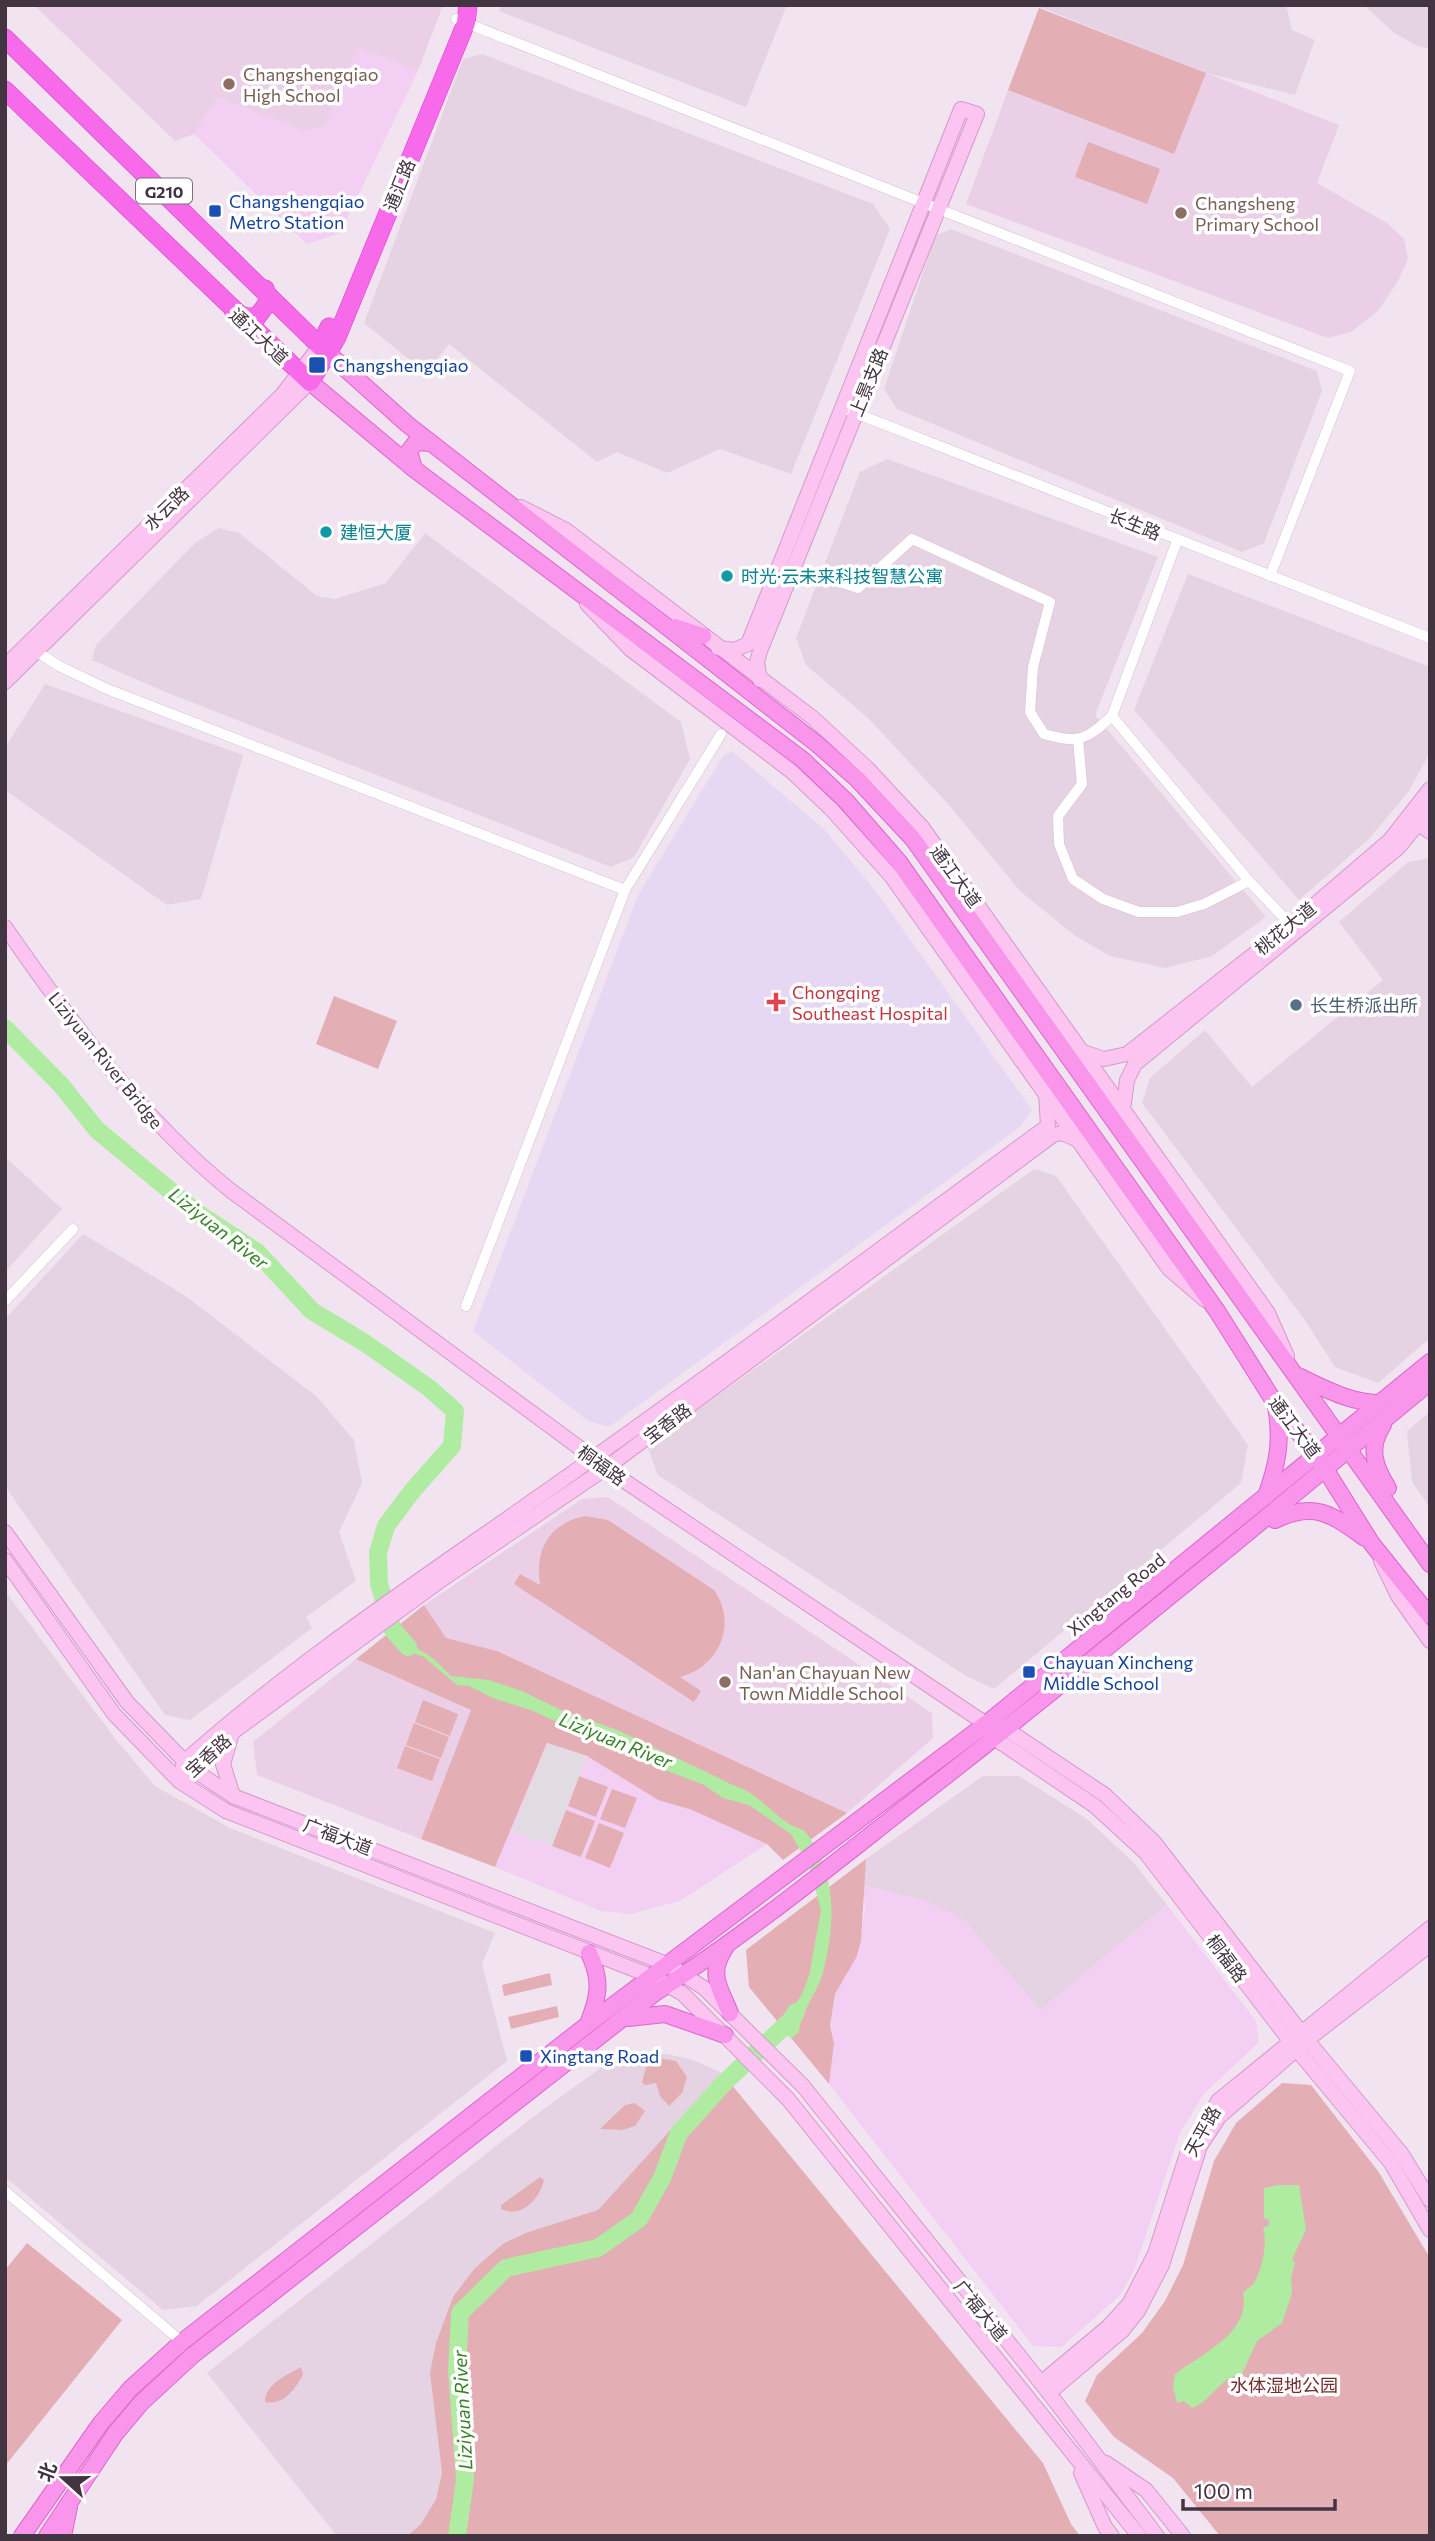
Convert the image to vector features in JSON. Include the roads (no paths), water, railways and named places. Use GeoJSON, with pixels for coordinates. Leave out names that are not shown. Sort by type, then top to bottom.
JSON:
{"type":"FeatureCollection","features":[{"type":"Feature","properties":{"kind":"highway","name":"通汇路"},"geometry":{"type":"LineString","coordinates":[[305,379],[324,350],[462,13]]}},
{"type":"Feature","properties":{"kind":"highway","name":"通江大道"},"geometry":{"type":"LineString","coordinates":[[5,38],[265,289],[324,350]]}},
{"type":"Feature","properties":{"kind":"highway","name":"通江大道"},"geometry":{"type":"LineString","coordinates":[[5,90],[305,379]]}},
{"type":"Feature","properties":{"kind":"highway"},"geometry":{"type":"LineString","coordinates":[[234,313],[257,317],[269,301],[265,289]]}},
{"type":"Feature","properties":{"kind":"main road","name":"通江大道"},"geometry":{"type":"LineString","coordinates":[[324,350],[431,443],[496,495],[817,744],[857,779],[913,839],[1094,1091],[1252,1320],[1295,1374],[1430,1564]]}},
{"type":"Feature","properties":{"kind":"main road","name":"通江大道"},"geometry":{"type":"LineString","coordinates":[[305,379],[414,469],[477,513],[803,760],[846,801],[899,862],[1217,1311],[1275,1404],[1317,1456],[1373,1544],[1430,1616]]}},
{"type":"Feature","properties":{"kind":"main road"},"geometry":{"type":"LineString","coordinates":[[414,469],[409,452],[411,447],[416,442],[431,443]]}},
{"type":"Feature","properties":{"kind":"main road"},"geometry":{"type":"LineString","coordinates":[[663,623],[703,636]]}},
{"type":"Feature","properties":{"kind":"main road"},"geometry":{"type":"LineString","coordinates":[[1345,1443],[1385,1410],[1430,1362]]}},
{"type":"Feature","properties":{"kind":"main road"},"geometry":{"type":"LineString","coordinates":[[1295,1374],[1352,1400],[1385,1410]]}},
{"type":"Feature","properties":{"kind":"main road"},"geometry":{"type":"LineString","coordinates":[[1419,1548],[1374,1458],[1375,1437],[1385,1410],[1430,1382]]}},
{"type":"Feature","properties":{"kind":"main road"},"geometry":{"type":"LineString","coordinates":[[1265,1497],[1280,1453],[1281,1432],[1275,1404]]}},
{"type":"Feature","properties":{"kind":"main road","name":"Xingtang Road"},"geometry":{"type":"LineString","coordinates":[[22,2536],[101,2423],[130,2389],[183,2342],[651,1976],[846,1833],[996,1731],[1265,1497],[1317,1456],[1345,1443]]}},
{"type":"Feature","properties":{"kind":"main road","name":"Xingtang Road"},"geometry":{"type":"LineString","coordinates":[[47,2536],[72,2495],[141,2403],[193,2355],[622,2020],[856,1846],[996,1731],[1326,1470],[1345,1443]]}},
{"type":"Feature","properties":{"kind":"main road"},"geometry":{"type":"LineString","coordinates":[[1250,1531],[1289,1513],[1306,1509],[1334,1517],[1373,1544]]}},
{"type":"Feature","properties":{"kind":"main road"},"geometry":{"type":"LineString","coordinates":[[729,1943],[715,1963],[717,1982],[730,2013]]}},
{"type":"Feature","properties":{"kind":"main road"},"geometry":{"type":"LineString","coordinates":[[587,2025],[598,1997],[600,1983],[589,1953]]}},
{"type":"Feature","properties":{"kind":"main road"},"geometry":{"type":"LineString","coordinates":[[622,2020],[665,2014],[725,2035]]}},
{"type":"Feature","properties":{"kind":"main road"},"geometry":{"type":"LineString","coordinates":[[63,2536],[72,2495]]}},
{"type":"Feature","properties":{"kind":"street"},"geometry":{"type":"LineString","coordinates":[[462,13],[923,203],[1350,371],[1270,576]]}},
{"type":"Feature","properties":{"kind":"street","name":"上景支路"},"geometry":{"type":"LineString","coordinates":[[754,648],[849,411],[977,114],[961,109],[923,203],[849,411]]}},
{"type":"Feature","properties":{"kind":"street","name":"水云路"},"geometry":{"type":"LineString","coordinates":[[5,682],[31,648],[305,379]]}},
{"type":"Feature","properties":{"kind":"street","name":"长生路"},"geometry":{"type":"LineString","coordinates":[[849,411],[1430,638]]}},
{"type":"Feature","properties":{"kind":"street","name":"通江大道"},"geometry":{"type":"LineString","coordinates":[[496,495],[566,530],[813,718],[922,827],[1268,1313],[1295,1374]]}},
{"type":"Feature","properties":{"kind":"street"},"geometry":{"type":"LineString","coordinates":[[785,571],[818,575],[858,588],[912,539],[1050,602],[1033,667],[1030,712],[1044,734],[1068,741],[1089,737],[1111,716],[1177,541]]}},
{"type":"Feature","properties":{"kind":"street","name":"通江大道"},"geometry":{"type":"LineString","coordinates":[[566,583],[630,649],[741,736],[791,771],[831,809],[891,876],[1168,1269],[1217,1311]]}},
{"type":"Feature","properties":{"kind":"street"},"geometry":{"type":"LineString","coordinates":[[31,648],[107,690],[625,890]]}},
{"type":"Feature","properties":{"kind":"street","name":"水云路"},"geometry":{"type":"LineString","coordinates":[[5,666],[31,648]]}},
{"type":"Feature","properties":{"kind":"street"},"geometry":{"type":"LineString","coordinates":[[718,648],[754,648],[760,680]]}},
{"type":"Feature","properties":{"kind":"street"},"geometry":{"type":"LineString","coordinates":[[708,710],[721,734]]}},
{"type":"Feature","properties":{"kind":"street"},"geometry":{"type":"LineString","coordinates":[[1111,716],[1249,881],[1294,928]]}},
{"type":"Feature","properties":{"kind":"street"},"geometry":{"type":"LineString","coordinates":[[466,1306],[625,890],[721,734]]}},
{"type":"Feature","properties":{"kind":"street"},"geometry":{"type":"LineString","coordinates":[[721,734],[741,736]]}},
{"type":"Feature","properties":{"kind":"street"},"geometry":{"type":"LineString","coordinates":[[1078,739],[1082,784],[1058,816],[1059,844],[1073,879],[1103,899],[1139,912],[1177,912],[1204,904],[1249,881]]}},
{"type":"Feature","properties":{"kind":"street","name":"桃花大道"},"geometry":{"type":"LineString","coordinates":[[1131,1059],[1294,928],[1390,840],[1419,824],[1427,807],[1430,789]]}},
{"type":"Feature","properties":{"kind":"street","name":"Liziyuan River Bridge"},"geometry":{"type":"LineString","coordinates":[[5,927],[46,985],[162,1130],[230,1190]]}},
{"type":"Feature","properties":{"kind":"street"},"geometry":{"type":"LineString","coordinates":[[1083,1052],[1104,1059],[1131,1059],[1123,1110]]}},
{"type":"Feature","properties":{"kind":"street"},"geometry":{"type":"LineString","coordinates":[[1046,1093],[1050,1130],[1079,1140]]}},
{"type":"Feature","properties":{"kind":"street","name":"宝香路"},"geometry":{"type":"LineString","coordinates":[[179,1781],[188,1766],[226,1724],[360,1632],[593,1458],[1050,1130]]}},
{"type":"Feature","properties":{"kind":"street","name":"宝香路"},"geometry":{"type":"LineString","coordinates":[[434,1578],[606,1468],[1050,1130]]}},
{"type":"Feature","properties":{"kind":"street","name":"桐福路"},"geometry":{"type":"LineString","coordinates":[[230,1190],[606,1468],[996,1731],[1096,1806],[1145,1852],[1299,2041],[1391,2163],[1430,2230]]}},
{"type":"Feature","properties":{"kind":"street"},"geometry":{"type":"LineString","coordinates":[[5,1301],[73,1230]]}},
{"type":"Feature","properties":{"kind":"street","name":"广福大道"},"geometry":{"type":"LineString","coordinates":[[5,1531],[127,1702],[188,1766],[233,1796],[668,1965],[685,1974],[730,2013],[803,2086],[1045,2388],[1157,2536]]}},
{"type":"Feature","properties":{"kind":"street","name":"通江大道"},"geometry":{"type":"LineString","coordinates":[[1373,1544],[1398,1596],[1430,1641]]}},
{"type":"Feature","properties":{"kind":"street","name":"广福大道"},"geometry":{"type":"LineString","coordinates":[[5,1560],[114,1714],[179,1781],[226,1811],[651,1976],[683,1994],[788,2099],[1139,2536]]}},
{"type":"Feature","properties":{"kind":"street","name":"宝香路"},"geometry":{"type":"LineString","coordinates":[[188,1766],[360,1632]]}},
{"type":"Feature","properties":{"kind":"street"},"geometry":{"type":"LineString","coordinates":[[233,1732],[223,1764],[233,1796]]}},
{"type":"Feature","properties":{"kind":"street","name":"天平路"},"geometry":{"type":"LineString","coordinates":[[1299,2041],[1430,1928]]}},
{"type":"Feature","properties":{"kind":"street","name":"天平路"},"geometry":{"type":"LineString","coordinates":[[1045,2388],[1129,2304],[1155,2254],[1187,2154],[1218,2101],[1430,1945]]}},
{"type":"Feature","properties":{"kind":"street","name":"桐福路"},"geometry":{"type":"LineString","coordinates":[[1299,2041],[1401,2152],[1430,2200]]}},
{"type":"Feature","properties":{"kind":"street"},"geometry":{"type":"LineString","coordinates":[[5,2191],[183,2342]]}},
{"type":"Feature","properties":{"kind":"street"},"geometry":{"type":"LineString","coordinates":[[1075,2459],[1105,2527],[1112,2536]]}},
{"type":"Feature","properties":{"kind":"street"},"geometry":{"type":"LineString","coordinates":[[1100,2459],[1146,2490],[1183,2536]]}},
{"type":"Feature","properties":{"kind":"water"},"geometry":{"type":"Polygon","coordinates":[[[398,1625],[406,1641],[434,1659],[451,1676],[489,1680],[617,1730],[747,1791],[789,1824],[806,1832],[817,1850],[829,1884],[831,1919],[823,1973],[799,2032],[791,2039],[779,2025],[802,1994],[809,1976],[821,1910],[809,1866],[791,1834],[749,1805],[723,1798],[704,1785],[639,1760],[531,1710],[495,1699],[469,1686],[457,1685],[424,1657],[406,1651],[389,1633],[398,1625]]]}},
{"type":"Feature","properties":{"kind":"water"},"geometry":{"type":"Polygon","coordinates":[[[1299,2185],[1306,2230],[1292,2259],[1295,2263],[1291,2278],[1292,2293],[1282,2323],[1257,2341],[1242,2374],[1227,2380],[1199,2405],[1192,2408],[1184,2401],[1177,2403],[1173,2387],[1175,2374],[1222,2341],[1239,2320],[1243,2308],[1243,2294],[1255,2281],[1260,2269],[1265,2241],[1263,2228],[1269,2225],[1269,2220],[1264,2218],[1264,2188],[1299,2185]]]}},
{"type":"Feature","properties":{"kind":"waterway","name":"Liziyuan River"},"geometry":{"type":"LineString","coordinates":[[5,1028],[61,1085],[97,1130],[196,1212],[257,1252],[312,1311],[365,1343],[429,1388],[455,1411],[452,1446],[386,1526],[378,1553],[379,1584],[393,1630],[408,1647]]}},
{"type":"Feature","properties":{"kind":"waterway","name":"Liziyuan River"},"geometry":{"type":"LineString","coordinates":[[457,2536],[465,2480],[457,2370],[460,2313],[506,2268],[598,2248],[639,2219],[662,2178],[679,2133],[724,2083],[791,2020],[796,2012]]}},
{"type":"Feature","properties":{"kind":"place","name":"Changshengqiao High School"},"geometry":{"type":"Point","coordinates":[229,84]}},
{"type":"Feature","properties":{"kind":"place","name":"Changshengqiao Metro Station"},"geometry":{"type":"Point","coordinates":[215,211]}},
{"type":"Feature","properties":{"kind":"place","name":"Changsheng Primary School"},"geometry":{"type":"Point","coordinates":[1181,213]}},
{"type":"Feature","properties":{"kind":"place","name":"Changshengqiao"},"geometry":{"type":"Point","coordinates":[317,365]}},
{"type":"Feature","properties":{"kind":"place","name":"建恒大厦"},"geometry":{"type":"Point","coordinates":[326,532]}},
{"type":"Feature","properties":{"kind":"place","name":"时光·云未来科技智慧公寓"},"geometry":{"type":"Point","coordinates":[727,576]}},
{"type":"Feature","properties":{"kind":"place","name":"Chongqing Southeast Hospital"},"geometry":{"type":"Point","coordinates":[776,1002]}},
{"type":"Feature","properties":{"kind":"place","name":"长生桥派出所"},"geometry":{"type":"Point","coordinates":[1296,1005]}},
{"type":"Feature","properties":{"kind":"place","name":"Chayuan Xincheng Middle School"},"geometry":{"type":"Point","coordinates":[1029,1672]}},
{"type":"Feature","properties":{"kind":"place","name":"Nan'an Chayuan New Town Middle School"},"geometry":{"type":"Point","coordinates":[725,1682]}},
{"type":"Feature","properties":{"kind":"place","name":"Xingtang Road"},"geometry":{"type":"Point","coordinates":[526,2056]}},
{"type":"Feature","properties":{"kind":"park label","name":"水体湿地公园"},"geometry":{"type":"Point","coordinates":[1284,2385]}}]}
